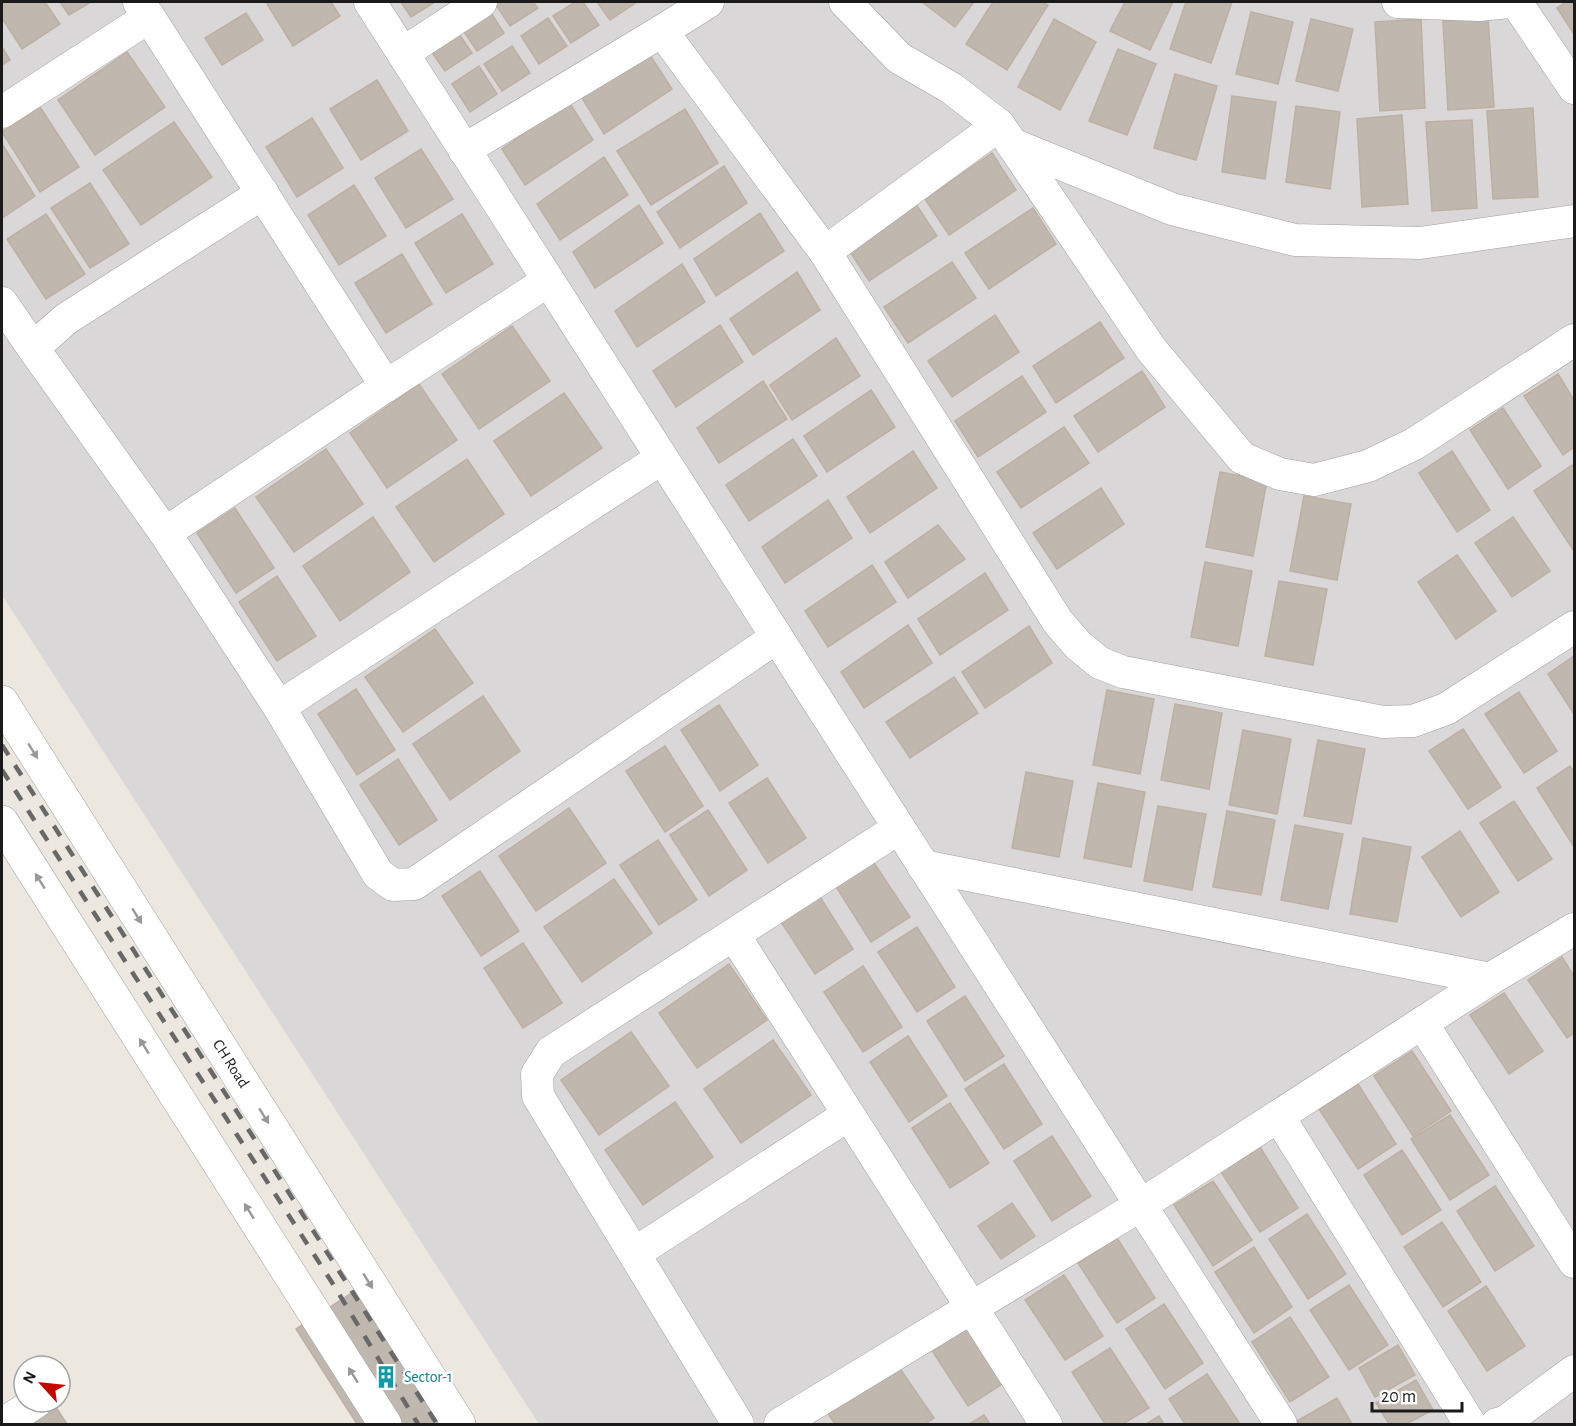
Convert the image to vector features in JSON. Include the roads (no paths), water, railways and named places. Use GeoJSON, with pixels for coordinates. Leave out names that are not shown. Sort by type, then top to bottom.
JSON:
{"type":"FeatureCollection","features":[{"type":"Feature","properties":{"kind":"street"},"geometry":{"type":"LineString","coordinates":[[370,2],[1281,1425]]}},
{"type":"Feature","properties":{"kind":"street"},"geometry":{"type":"LineString","coordinates":[[403,53],[481,2]]}},
{"type":"Feature","properties":{"kind":"street"},"geometry":{"type":"LineString","coordinates":[[845,2],[899,58],[951,88],[1006,135],[1151,349],[1242,458],[1280,474],[1314,480],[1368,466],[1414,444],[1575,340]]}},
{"type":"Feature","properties":{"kind":"street"},"geometry":{"type":"LineString","coordinates":[[1398,2],[1479,5],[1509,2]]}},
{"type":"Feature","properties":{"kind":"street"},"geometry":{"type":"LineString","coordinates":[[1516,2],[1575,88]]}},
{"type":"Feature","properties":{"kind":"street"},"geometry":{"type":"LineString","coordinates":[[464,150],[662,31],[703,3]]}},
{"type":"Feature","properties":{"kind":"street"},"geometry":{"type":"LineString","coordinates":[[2,112],[144,9],[386,386]]}},
{"type":"Feature","properties":{"kind":"street"},"geometry":{"type":"LineString","coordinates":[[662,31],[825,252],[1058,622],[1078,645],[1101,663],[1152,679],[1383,722],[1413,721],[1446,709],[1575,627]]}},
{"type":"Feature","properties":{"kind":"street"},"geometry":{"type":"LineString","coordinates":[[1006,135],[1172,209],[1295,240],[1420,243],[1575,221]]}},
{"type":"Feature","properties":{"kind":"street"},"geometry":{"type":"LineString","coordinates":[[825,252],[1006,135]]}},
{"type":"Feature","properties":{"kind":"street"},"geometry":{"type":"LineString","coordinates":[[33,348],[66,319],[263,193]]}},
{"type":"Feature","properties":{"kind":"street"},"geometry":{"type":"LineString","coordinates":[[165,532],[548,281]]}},
{"type":"Feature","properties":{"kind":"street"},"geometry":{"type":"LineString","coordinates":[[2,303],[165,532],[279,707],[378,874],[393,885],[414,884],[777,637]]}},
{"type":"Feature","properties":{"kind":"street"},"geometry":{"type":"LineString","coordinates":[[279,707],[662,458]]}},
{"type":"Feature","properties":{"kind":"street","name":"CH Road"},"geometry":{"type":"LineString","coordinates":[[2,702],[459,1425]]}},
{"type":"Feature","properties":{"kind":"street"},"geometry":{"type":"LineString","coordinates":[[2,822],[385,1425]]}},
{"type":"Feature","properties":{"kind":"street"},"geometry":{"type":"LineString","coordinates":[[738,1425],[538,1096],[537,1074],[551,1052],[899,828]]}},
{"type":"Feature","properties":{"kind":"street"},"geometry":{"type":"LineString","coordinates":[[923,866],[1490,979]]}},
{"type":"Feature","properties":{"kind":"street"},"geometry":{"type":"LineString","coordinates":[[780,1425],[971,1306],[1141,1205],[1490,979],[1575,929]]}},
{"type":"Feature","properties":{"kind":"street"},"geometry":{"type":"LineString","coordinates":[[734,935],[1046,1425]]}},
{"type":"Feature","properties":{"kind":"street"},"geometry":{"type":"LineString","coordinates":[[1422,1023],[1575,1262]]}},
{"type":"Feature","properties":{"kind":"street"},"geometry":{"type":"LineString","coordinates":[[635,1254],[848,1115]]}},
{"type":"Feature","properties":{"kind":"street"},"geometry":{"type":"LineString","coordinates":[[1279,1117],[1470,1425]]}},
{"type":"Feature","properties":{"kind":"street"},"geometry":{"type":"LineString","coordinates":[[1497,1425],[1575,1371]]}},
{"type":"Feature","properties":{"kind":"street"},"geometry":{"type":"LineString","coordinates":[[3,1425],[19,1414]]}},
{"type":"Feature","properties":{"kind":"railway"},"geometry":{"type":"LineString","coordinates":[[2,745],[437,1424]]}},
{"type":"Feature","properties":{"kind":"railway"},"geometry":{"type":"LineString","coordinates":[[2,770],[333,1284],[418,1424]]}},
{"type":"Feature","properties":{"kind":"place","name":"Sector-1"},"geometry":{"type":"Point","coordinates":[386,1377]}}]}
